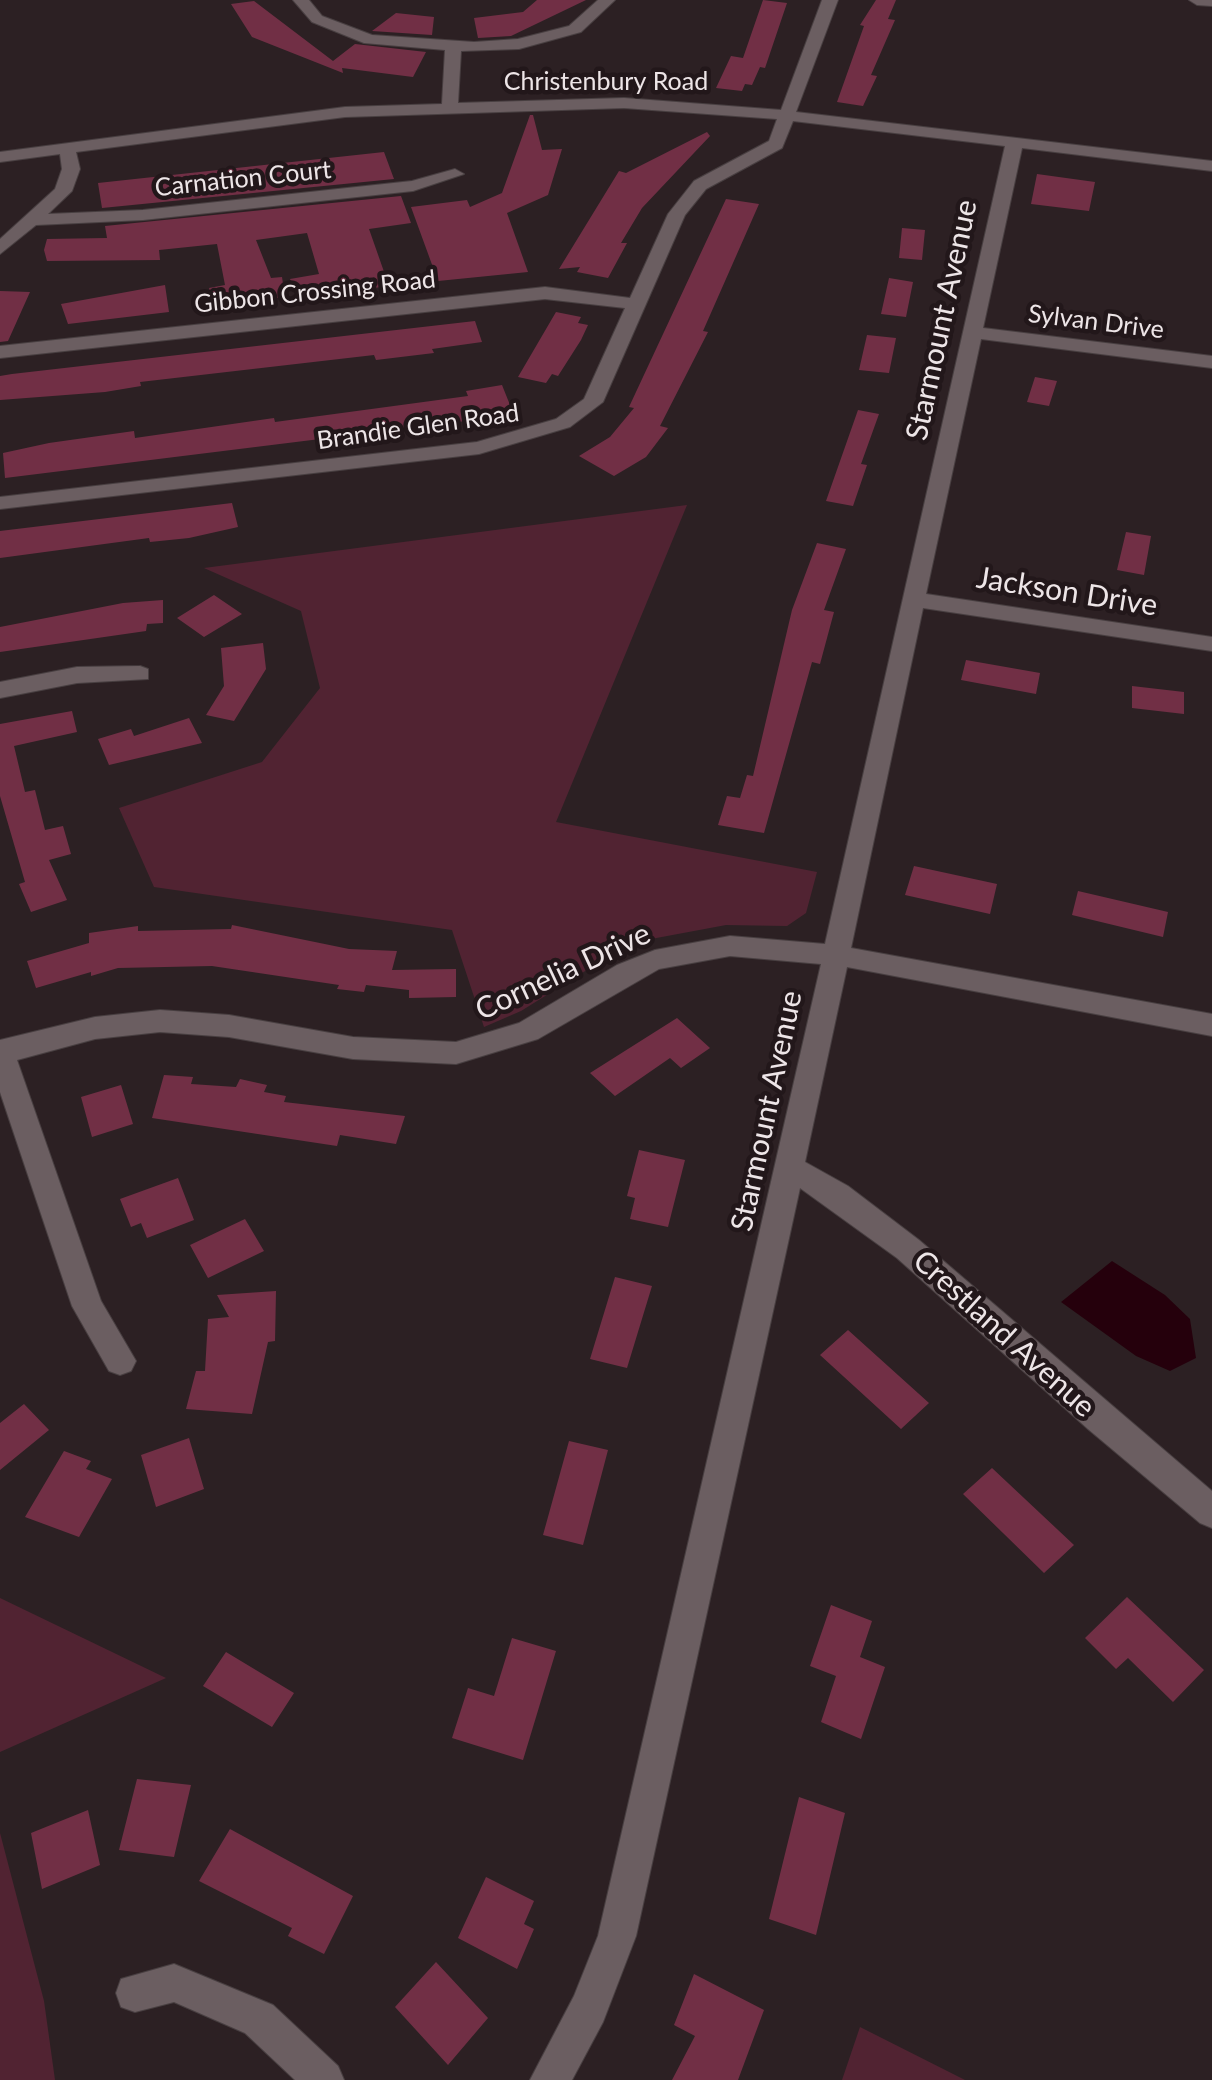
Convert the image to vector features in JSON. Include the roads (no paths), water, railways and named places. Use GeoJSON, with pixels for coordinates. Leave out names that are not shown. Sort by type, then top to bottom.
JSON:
{"type":"FeatureCollection","features":[{"type":"Feature","properties":{"kind":"street"},"geometry":{"type":"LineString","coordinates":[[301,0],[317,19],[340,32],[394,45],[453,47],[546,38],[586,22],[606,0]]}},
{"type":"Feature","properties":{"kind":"street","name":"Brandie Glen Road"},"geometry":{"type":"LineString","coordinates":[[0,502],[479,448],[529,437],[564,423],[593,402],[677,214],[700,185],[776,144],[830,0]]}},
{"type":"Feature","properties":{"kind":"street"},"geometry":{"type":"LineString","coordinates":[[1197,0],[1212,2]]}},
{"type":"Feature","properties":{"kind":"street"},"geometry":{"type":"LineString","coordinates":[[450,107],[453,47]]}},
{"type":"Feature","properties":{"kind":"street","name":"Christenbury Road"},"geometry":{"type":"LineString","coordinates":[[0,158],[314,114],[450,107],[674,104],[1212,166]]}},
{"type":"Feature","properties":{"kind":"street","name":"Starmount Avenue"},"geometry":{"type":"LineString","coordinates":[[550,2080],[590,2008],[617,1936],[1014,144]]}},
{"type":"Feature","properties":{"kind":"street"},"geometry":{"type":"LineString","coordinates":[[0,248],[35,220],[69,182],[67,148]]}},
{"type":"Feature","properties":{"kind":"street","name":"Carnation Court"},"geometry":{"type":"LineString","coordinates":[[35,220],[142,215],[413,186],[455,174]]}},
{"type":"Feature","properties":{"kind":"street","name":"Gibbon Crossing Road"},"geometry":{"type":"LineString","coordinates":[[0,352],[545,293],[636,304]]}},
{"type":"Feature","properties":{"kind":"street","name":"Sylvan Drive"},"geometry":{"type":"LineString","coordinates":[[973,332],[1212,362]]}},
{"type":"Feature","properties":{"kind":"street","name":"Jackson Drive"},"geometry":{"type":"LineString","coordinates":[[914,598],[1212,644]]}},
{"type":"Feature","properties":{"kind":"street"},"geometry":{"type":"LineString","coordinates":[[0,690],[77,675],[140,674]]}},
{"type":"Feature","properties":{"kind":"street","name":"Cornelia Drive"},"geometry":{"type":"LineString","coordinates":[[0,1052],[95,1028],[160,1021],[230,1026],[353,1048],[456,1053],[528,1031],[655,960],[730,946],[834,956],[1212,1025]]}},
{"type":"Feature","properties":{"kind":"street"},"geometry":{"type":"LineString","coordinates":[[0,1052],[87,1306],[120,1360]]}},
{"type":"Feature","properties":{"kind":"street","name":"Crestland Avenue"},"geometry":{"type":"LineString","coordinates":[[788,1167],[838,1195],[908,1249],[1086,1408],[1212,1512]]}},
{"type":"Feature","properties":{"kind":"street"},"geometry":{"type":"LineString","coordinates":[[135,1994],[174,1983],[259,2020],[324,2080]]}}]}
